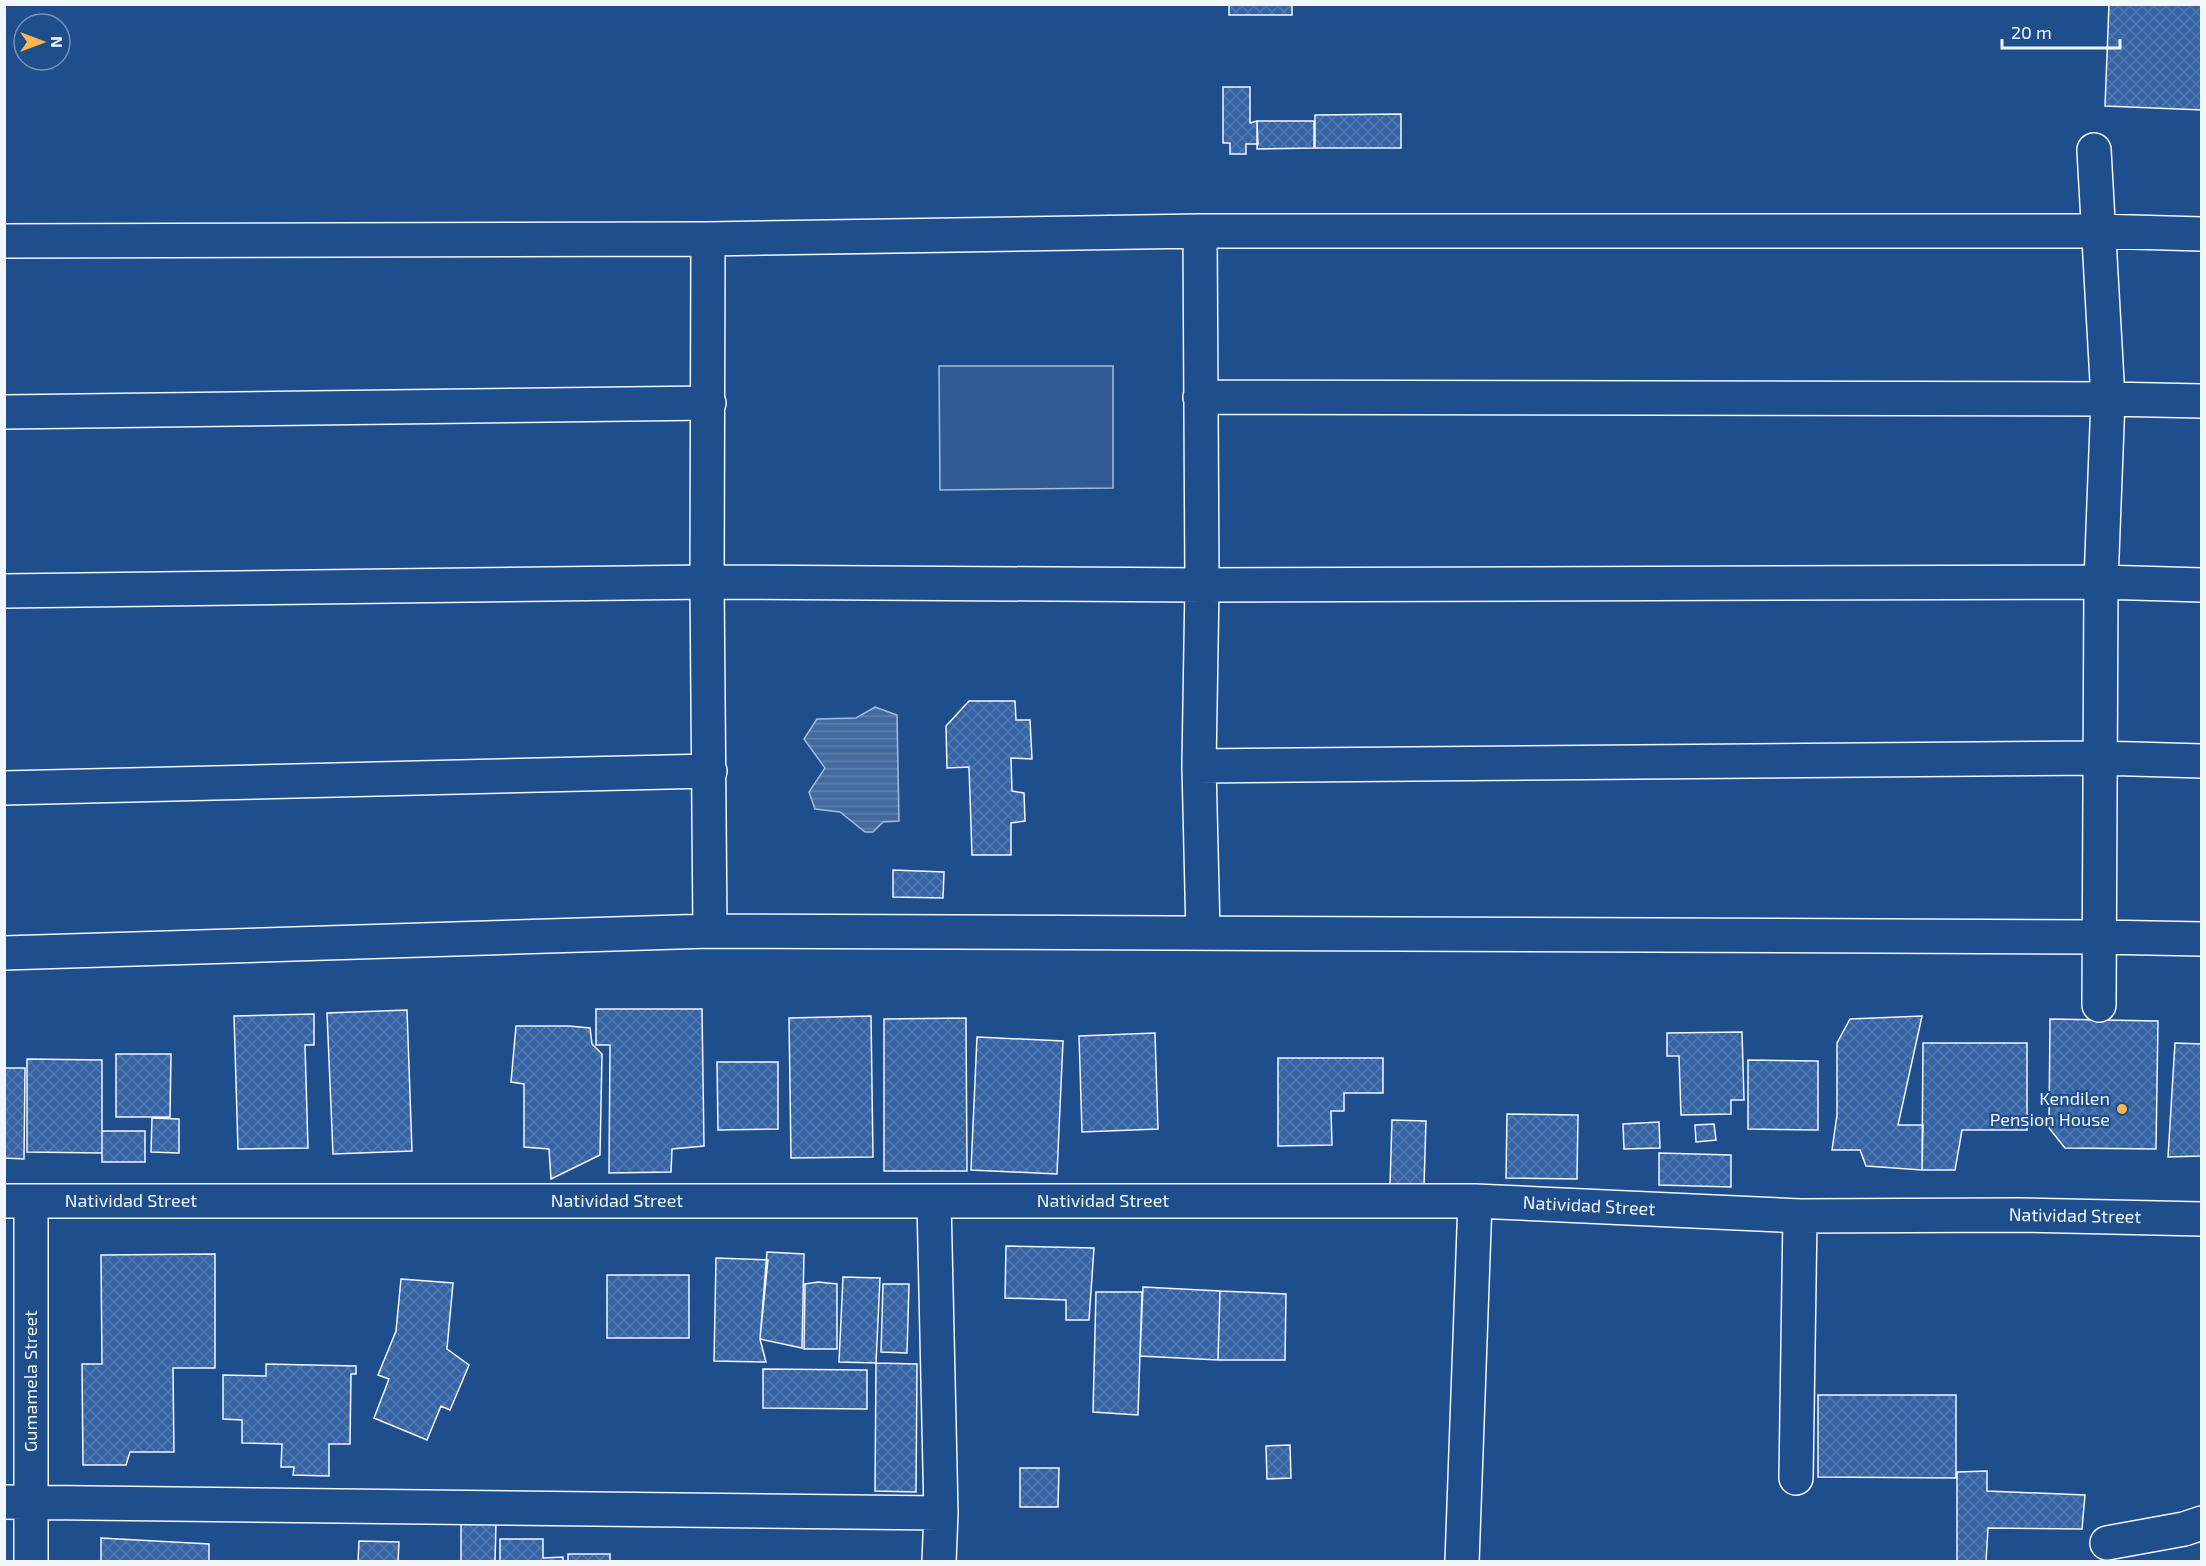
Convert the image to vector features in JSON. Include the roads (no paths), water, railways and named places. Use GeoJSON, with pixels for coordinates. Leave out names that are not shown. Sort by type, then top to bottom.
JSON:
{"type":"FeatureCollection","features":[{"type":"Feature","properties":{"kind":"street"},"geometry":{"type":"LineString","coordinates":[[2094,150],[2108,399],[2101,582],[2099,1005]]}},
{"type":"Feature","properties":{"kind":"street"},"geometry":{"type":"LineString","coordinates":[[1200,231],[1202,585],[1199,766],[1203,933]]}},
{"type":"Feature","properties":{"kind":"street"},"geometry":{"type":"LineString","coordinates":[[4,241],[708,239],[1200,231],[2097,231],[2202,234]]}},
{"type":"Feature","properties":{"kind":"street"},"geometry":{"type":"LineString","coordinates":[[708,239],[707,582],[710,931]]}},
{"type":"Feature","properties":{"kind":"street"},"geometry":{"type":"LineString","coordinates":[[1200,397],[2202,401]]}},
{"type":"Feature","properties":{"kind":"street"},"geometry":{"type":"LineString","coordinates":[[4,412],[709,402]]}},
{"type":"Feature","properties":{"kind":"street"},"geometry":{"type":"LineString","coordinates":[[4,591],[707,582],[1202,585],[2101,582],[2202,585]]}},
{"type":"Feature","properties":{"kind":"street"},"geometry":{"type":"LineString","coordinates":[[1199,766],[2099,758],[2202,761]]}},
{"type":"Feature","properties":{"kind":"street"},"geometry":{"type":"LineString","coordinates":[[4,788],[710,771]]}},
{"type":"Feature","properties":{"kind":"street"},"geometry":{"type":"LineString","coordinates":[[4,953],[710,931],[2202,939]]}},
{"type":"Feature","properties":{"kind":"street","name":"Natividad Street"},"geometry":{"type":"LineString","coordinates":[[18,1201],[1476,1201],[1800,1216],[2018,1215],[2202,1219]]}},
{"type":"Feature","properties":{"kind":"street","name":"Gumamela Street"},"geometry":{"type":"LineString","coordinates":[[18,1201],[18,1502],[31,1562]]}},
{"type":"Feature","properties":{"kind":"street"},"geometry":{"type":"LineString","coordinates":[[934,1201],[941,1513],[939,1562]]}},
{"type":"Feature","properties":{"kind":"street"},"geometry":{"type":"LineString","coordinates":[[1462,1562],[1476,1201]]}},
{"type":"Feature","properties":{"kind":"street"},"geometry":{"type":"LineString","coordinates":[[1796,1478],[1800,1216]]}},
{"type":"Feature","properties":{"kind":"street"},"geometry":{"type":"LineString","coordinates":[[18,1502],[941,1513]]}},
{"type":"Feature","properties":{"kind":"street"},"geometry":{"type":"LineString","coordinates":[[2107,1543],[2184,1530],[2202,1523]]}},
{"type":"Feature","properties":{"kind":"place","name":"Kendilen Pension House"},"geometry":{"type":"Point","coordinates":[2122,1109]}}]}
